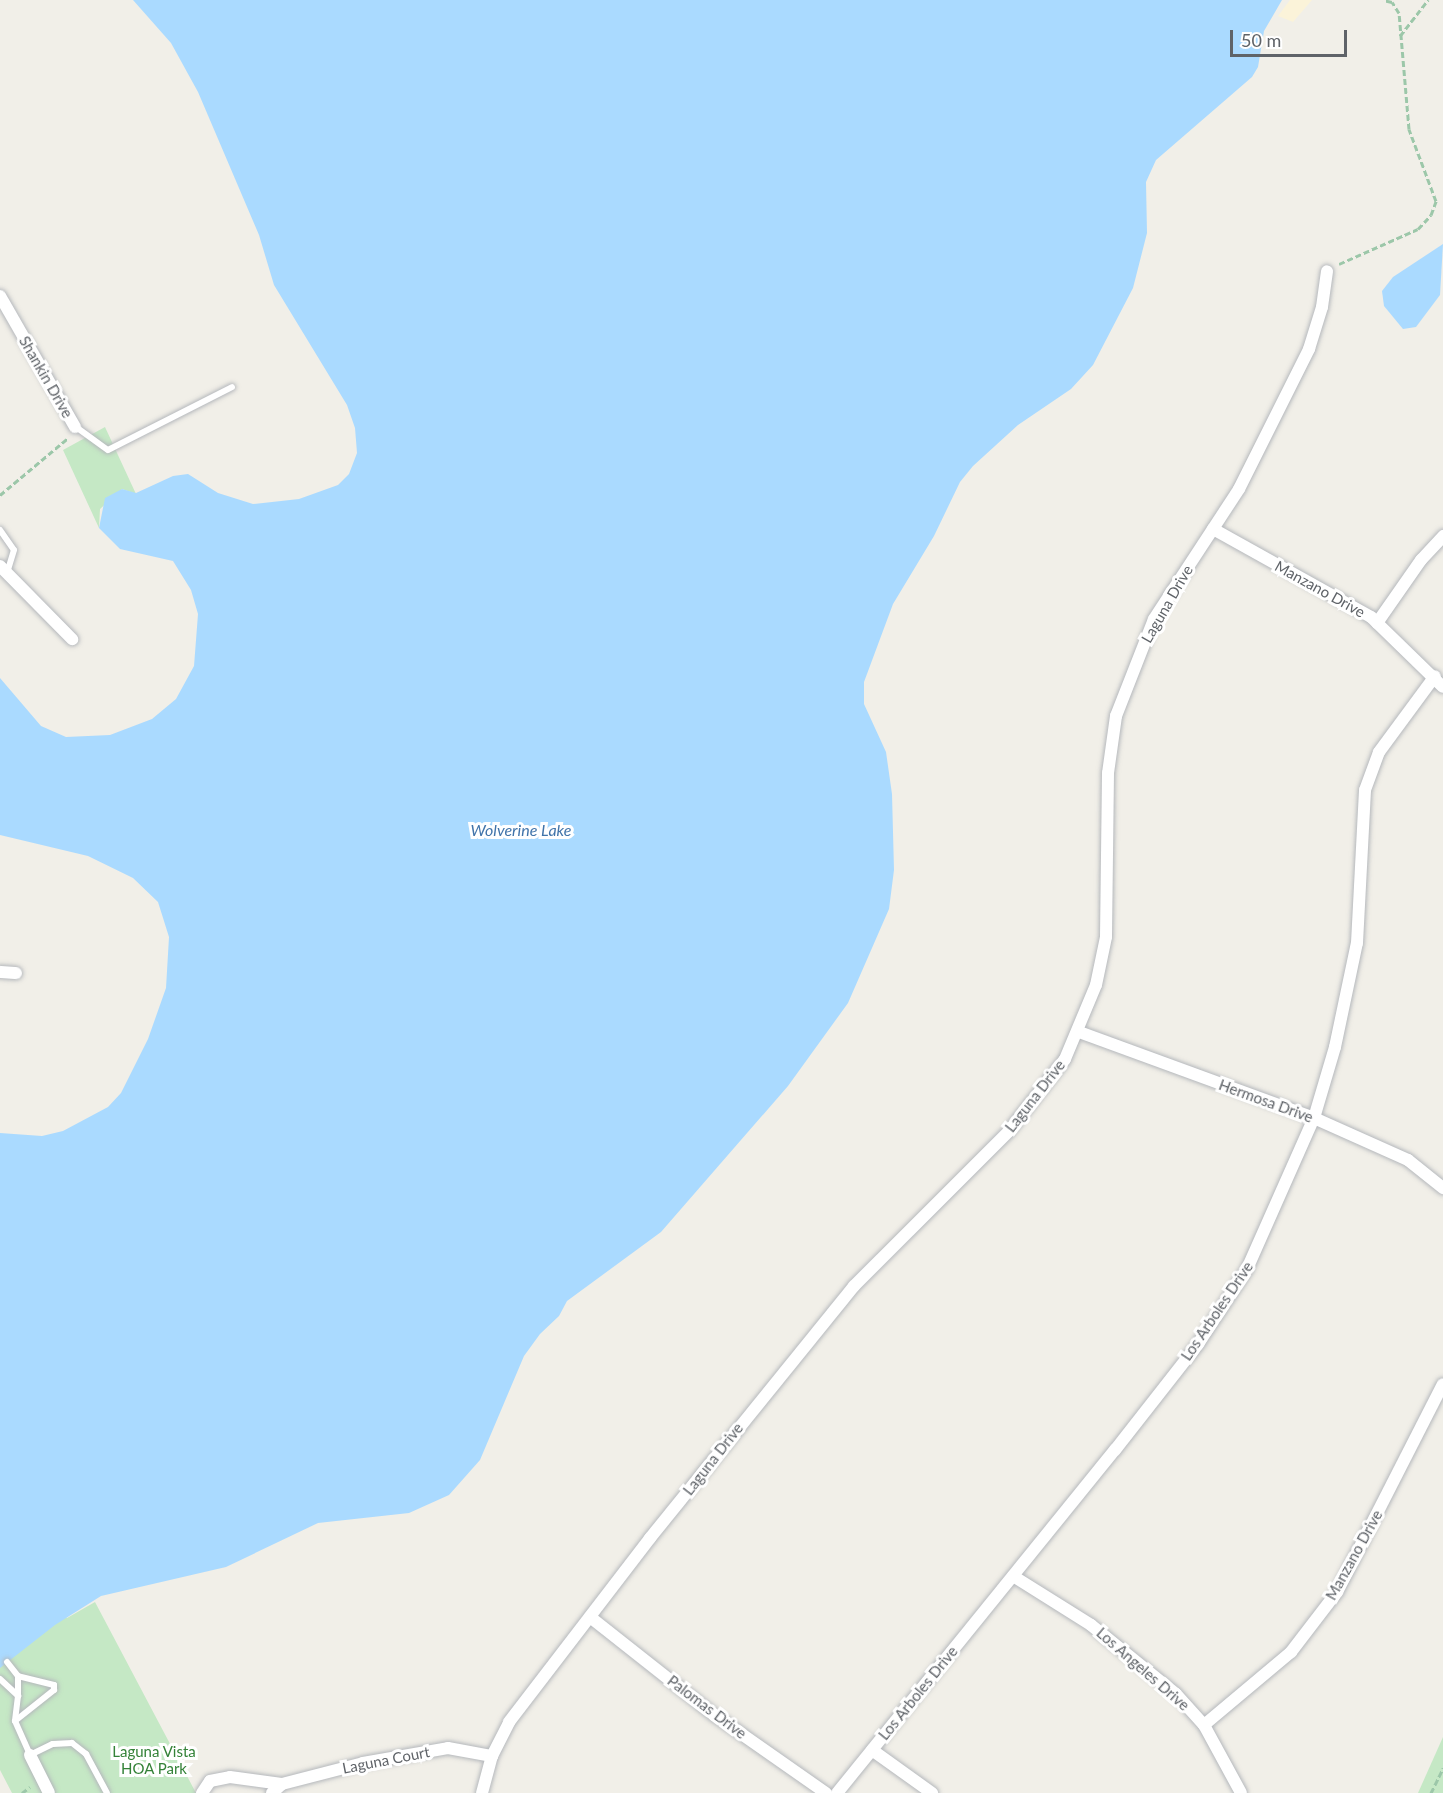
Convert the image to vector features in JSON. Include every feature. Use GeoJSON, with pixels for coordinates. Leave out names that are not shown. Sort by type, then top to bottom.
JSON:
{"type":"FeatureCollection","features":[{"type":"Feature","properties":{"kind":"street","name":"Laguna Drive"},"geometry":{"type":"LineString","coordinates":[[482,1793],[492,1756],[509,1722],[786,1366],[854,1286],[1009,1131],[1065,1059],[1079,1032],[1096,985],[1106,937],[1108,773],[1116,716],[1154,619],[1252,465],[1309,349],[1322,307],[1327,271]]}},
{"type":"Feature","properties":{"kind":"street","name":"Shankin Drive"},"geometry":{"type":"LineString","coordinates":[[0,296],[75,426]]}},
{"type":"Feature","properties":{"kind":"street","name":"Manzano Drive"},"geometry":{"type":"LineString","coordinates":[[1213,529],[1377,623],[1435,676],[1443,687]]}},
{"type":"Feature","properties":{"kind":"street"},"geometry":{"type":"LineString","coordinates":[[1377,623],[1421,560],[1443,536]]}},
{"type":"Feature","properties":{"kind":"street"},"geometry":{"type":"LineString","coordinates":[[4,568],[38,600],[72,639]]}},
{"type":"Feature","properties":{"kind":"street","name":"Los Arboles Drive"},"geometry":{"type":"LineString","coordinates":[[837,1793],[1197,1344],[1247,1269],[1314,1118],[1335,1047],[1357,943],[1365,790],[1378,752],[1435,676]]}},
{"type":"Feature","properties":{"kind":"street"},"geometry":{"type":"LineString","coordinates":[[0,972],[16,973]]}},
{"type":"Feature","properties":{"kind":"street","name":"Hermosa Drive"},"geometry":{"type":"LineString","coordinates":[[1079,1032],[1314,1118],[1408,1160],[1443,1188]]}},
{"type":"Feature","properties":{"kind":"street","name":"Manzano Drive"},"geometry":{"type":"LineString","coordinates":[[1204,1725],[1291,1652],[1337,1592],[1443,1384]]}},
{"type":"Feature","properties":{"kind":"street","name":"Los Angeles Drive"},"geometry":{"type":"LineString","coordinates":[[1013,1576],[1091,1624],[1176,1694],[1204,1725],[1241,1793]]}},
{"type":"Feature","properties":{"kind":"street","name":"Palomas Drive"},"geometry":{"type":"LineString","coordinates":[[590,1617],[713,1713],[826,1793]]}},
{"type":"Feature","properties":{"kind":"street","name":"Laguna Court"},"geometry":{"type":"LineString","coordinates":[[202,1793],[210,1781],[230,1777],[282,1784],[363,1763],[448,1748],[492,1756]]}},
{"type":"Feature","properties":{"kind":"street"},"geometry":{"type":"LineString","coordinates":[[872,1750],[932,1793]]}},
{"type":"Feature","properties":{"kind":"street"},"geometry":{"type":"LineString","coordinates":[[30,1755],[49,1793]]}},
{"type":"Feature","properties":{"kind":"street","name":"Laguna Court"},"geometry":{"type":"LineString","coordinates":[[272,1793],[282,1784]]}},
{"type":"Feature","properties":{"kind":"lane"},"geometry":{"type":"LineString","coordinates":[[75,426],[108,450],[232,387]]}},
{"type":"Feature","properties":{"kind":"lane"},"geometry":{"type":"LineString","coordinates":[[0,530],[14,550],[4,568]]}},
{"type":"Feature","properties":{"kind":"lane"},"geometry":{"type":"LineString","coordinates":[[8,1662],[18,1676],[15,1721],[30,1755],[53,1744],[72,1743],[86,1754],[106,1793]]}},
{"type":"Feature","properties":{"kind":"lane"},"geometry":{"type":"LineString","coordinates":[[15,1721],[54,1690],[54,1685],[18,1676]]}},
{"type":"Feature","properties":{"kind":"lane"},"geometry":{"type":"LineString","coordinates":[[0,1678],[18,1696]]}},
{"type":"Feature","properties":{"kind":"path"},"geometry":{"type":"LineString","coordinates":[[1327,271],[1379,243],[1418,229],[1431,215],[1436,201],[1409,129],[1399,37],[1399,13],[1392,2],[1383,0]]}},
{"type":"Feature","properties":{"kind":"path"},"geometry":{"type":"LineString","coordinates":[[1399,37],[1428,0]]}},
{"type":"Feature","properties":{"kind":"path"},"geometry":{"type":"LineString","coordinates":[[0,495],[66,442],[75,426]]}},
{"type":"Feature","properties":{"kind":"path"},"geometry":{"type":"LineString","coordinates":[[1431,1793],[1443,1768]]}},
{"type":"Feature","properties":{"kind":"green space"},"geometry":{"type":"Polygon","coordinates":[[[105,427],[136,494],[122,489],[100,509],[99,528],[63,450],[105,427]]]}},
{"type":"Feature","properties":{"kind":"green space","name":"Laguna Vista HOA Park"},"geometry":{"type":"Polygon","coordinates":[[[0,1558],[67,1618],[95,1602],[196,1793],[12,1793],[0,1770],[0,1558]]]}},
{"type":"Feature","properties":{"kind":"green space"},"geometry":{"type":"Polygon","coordinates":[[[1443,1737],[1443,1793],[1418,1793],[1443,1737]]]}},
{"type":"Feature","properties":{"kind":"sand"},"geometry":{"type":"Polygon","coordinates":[[[1290,0],[1312,0],[1293,22],[1278,16],[1290,0]]]}},
{"type":"Feature","properties":{"kind":"water","name":"Wolverine Lake"},"geometry":{"type":"Polygon","coordinates":[[[133,0],[1282,0],[1264,31],[1258,67],[1252,77],[1156,160],[1146,182],[1147,233],[1133,288],[1093,365],[1071,389],[1018,425],[973,466],[960,482],[934,536],[893,604],[864,682],[864,704],[886,752],[892,794],[894,870],[889,909],[848,1003],[788,1086],[661,1232],[567,1301],[559,1316],[540,1334],[524,1356],[480,1460],[449,1495],[409,1513],[318,1523],[226,1567],[101,1596],[55,1625],[0,1668],[0,1133],[42,1136],[63,1131],[108,1107],[121,1093],[148,1039],[166,988],[169,937],[158,902],[133,878],[88,856],[0,835],[0,678],[41,726],[66,737],[110,735],[152,719],[176,699],[194,666],[198,614],[191,590],[173,561],[120,549],[99,528],[105,498],[122,489],[136,493],[173,476],[188,474],[218,493],[253,504],[299,499],[338,485],[349,474],[357,453],[355,428],[347,405],[274,285],[259,235],[198,92],[171,43],[133,0]]]}},
{"type":"Feature","properties":{"kind":"water"},"geometry":{"type":"Polygon","coordinates":[[[1443,244],[1440,295],[1416,327],[1403,329],[1384,306],[1382,291],[1393,277],[1443,244]]]}}]}
